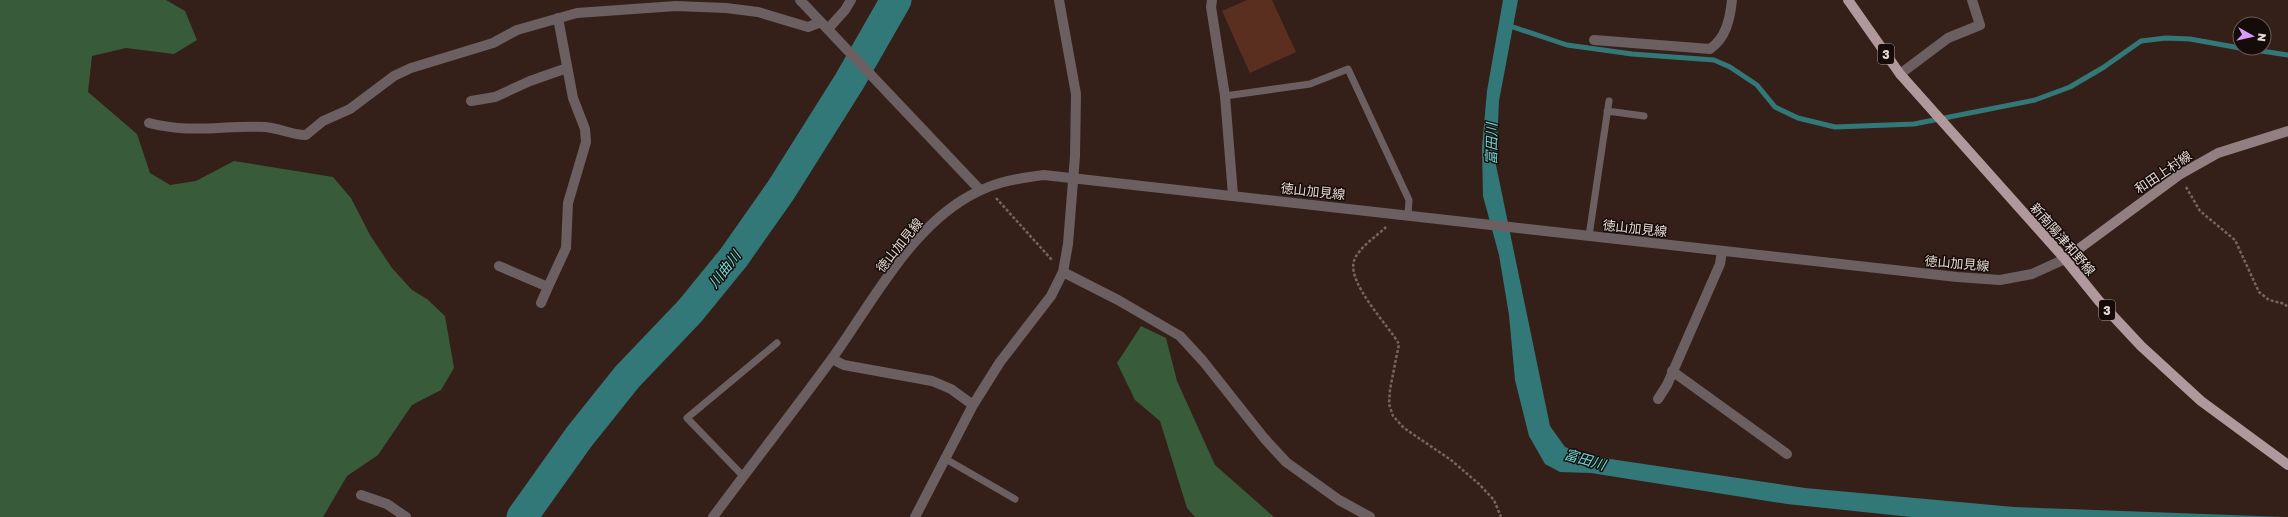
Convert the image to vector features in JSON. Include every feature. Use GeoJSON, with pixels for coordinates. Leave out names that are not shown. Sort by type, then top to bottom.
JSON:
{"type":"FeatureCollection","features":[{"type":"Feature","properties":{"kind":"main road","name":"新南陽津和野線"},"geometry":{"type":"LineString","coordinates":[[1848,0],[1900,74],[2065,259],[2099,301],[2141,346],[2201,401],[2288,465]]}},
{"type":"Feature","properties":{"kind":"main road","name":"和田上村線"},"geometry":{"type":"LineString","coordinates":[[2065,259],[2179,175],[2218,153],[2288,131]]}},
{"type":"Feature","properties":{"kind":"street"},"geometry":{"type":"LineString","coordinates":[[800,0],[980,190]]}},
{"type":"Feature","properties":{"kind":"street"},"geometry":{"type":"LineString","coordinates":[[149,123],[186,130],[265,127],[280,129],[298,135],[306,135],[323,121],[350,109],[394,76],[410,68],[493,42],[517,30],[577,13],[676,6],[726,8],[758,12],[808,27],[824,25],[845,10],[851,0]]}},
{"type":"Feature","properties":{"kind":"street"},"geometry":{"type":"LineString","coordinates":[[915,517],[944,458],[973,405],[1000,362],[1051,296],[1063,272],[1068,244],[1074,178],[1076,94],[1059,0]]}},
{"type":"Feature","properties":{"kind":"street"},"geometry":{"type":"LineString","coordinates":[[1212,0],[1211,7],[1225,96],[1233,195]]}},
{"type":"Feature","properties":{"kind":"street"},"geometry":{"type":"LineString","coordinates":[[1594,40],[1710,49],[1719,43],[1727,27],[1732,0]]}},
{"type":"Feature","properties":{"kind":"street"},"geometry":{"type":"LineString","coordinates":[[1900,74],[1948,38],[1980,25],[1972,0]]}},
{"type":"Feature","properties":{"kind":"street"},"geometry":{"type":"LineString","coordinates":[[540,303],[566,248],[568,203],[586,142],[585,129],[573,98],[558,18]]}},
{"type":"Feature","properties":{"kind":"street"},"geometry":{"type":"LineString","coordinates":[[471,101],[495,97],[530,81],[567,68]]}},
{"type":"Feature","properties":{"kind":"street","name":"徳山加見線"},"geometry":{"type":"LineString","coordinates":[[713,517],[832,359],[926,229],[960,201],[980,190],[1004,180],[1044,174],[1957,277],[2000,280],[2032,274],[2065,259]]}},
{"type":"Feature","properties":{"kind":"street"},"geometry":{"type":"LineString","coordinates":[[1658,399],[1720,264],[1722,251]]}},
{"type":"Feature","properties":{"kind":"street"},"geometry":{"type":"LineString","coordinates":[[499,266],[548,287]]}},
{"type":"Feature","properties":{"kind":"street"},"geometry":{"type":"LineString","coordinates":[[1063,272],[1118,300],[1180,336],[1203,361],[1264,438],[1286,462],[1339,500],[1370,517]]}},
{"type":"Feature","properties":{"kind":"street"},"geometry":{"type":"LineString","coordinates":[[832,359],[844,365],[932,381],[951,389],[973,405]]}},
{"type":"Feature","properties":{"kind":"street"},"geometry":{"type":"LineString","coordinates":[[1672,371],[1787,454]]}},
{"type":"Feature","properties":{"kind":"street"},"geometry":{"type":"LineString","coordinates":[[361,495],[386,504],[406,517]]}},
{"type":"Feature","properties":{"kind":"lane"},"geometry":{"type":"LineString","coordinates":[[1225,96],[1310,84],[1348,69],[1410,200],[1408,215]]}},
{"type":"Feature","properties":{"kind":"lane"},"geometry":{"type":"LineString","coordinates":[[1589,236],[1609,101]]}},
{"type":"Feature","properties":{"kind":"lane"},"geometry":{"type":"LineString","coordinates":[[1607,111],[1644,116]]}},
{"type":"Feature","properties":{"kind":"lane"},"geometry":{"type":"LineString","coordinates":[[743,476],[686,418],[777,342]]}},
{"type":"Feature","properties":{"kind":"lane"},"geometry":{"type":"LineString","coordinates":[[944,458],[1015,499]]}},
{"type":"Feature","properties":{"kind":"path"},"geometry":{"type":"LineString","coordinates":[[2179,175],[2200,211],[2235,240],[2259,292],[2269,300],[2285,304],[2288,308]]}},
{"type":"Feature","properties":{"kind":"path"},"geometry":{"type":"LineString","coordinates":[[980,190],[993,195],[1063,272]]}},
{"type":"Feature","properties":{"kind":"path"},"geometry":{"type":"LineString","coordinates":[[1393,213],[1391,222],[1354,260],[1353,272],[1360,288],[1399,344],[1390,389],[1389,404],[1393,416],[1404,428],[1451,460],[1479,484],[1494,500],[1501,517]]}},
{"type":"Feature","properties":{"kind":"green space"},"geometry":{"type":"Polygon","coordinates":[[[0,0],[166,0],[185,11],[197,40],[174,54],[126,48],[92,56],[88,92],[137,134],[150,173],[170,185],[196,181],[234,161],[333,177],[351,198],[370,235],[392,268],[412,290],[427,299],[445,316],[454,368],[441,390],[412,405],[378,455],[347,476],[323,517],[0,517],[0,0]]]}},
{"type":"Feature","properties":{"kind":"green space"},"geometry":{"type":"Polygon","coordinates":[[[1141,326],[1166,338],[1177,381],[1215,465],[1274,517],[1195,517],[1187,508],[1160,421],[1135,400],[1117,363],[1141,326]]]}},
{"type":"Feature","properties":{"kind":"water","name":"富田川"},"geometry":{"type":"Polygon","coordinates":[[[1503,0],[1518,0],[1499,101],[1496,165],[1550,426],[1565,447],[1590,456],[1805,488],[2014,507],[2285,517],[1911,517],[1787,504],[1591,473],[1560,472],[1545,464],[1529,436],[1515,380],[1509,315],[1499,255],[1483,196],[1482,147],[1487,91],[1503,0]]]}},
{"type":"Feature","properties":{"kind":"building"},"geometry":{"type":"Polygon","coordinates":[[[1247,0],[1272,0],[1296,52],[1250,73],[1222,11],[1247,0]]]}},
{"type":"Feature","properties":{"kind":"waterway","name":"川曲川"},"geometry":{"type":"LineString","coordinates":[[522,517],[579,437],[627,377],[690,311],[734,257],[781,190],[849,82],[896,0]]}},
{"type":"Feature","properties":{"kind":"waterway"},"geometry":{"type":"LineString","coordinates":[[1507,25],[1567,45],[1632,54],[1714,60],[1730,67],[1757,85],[1775,107],[1798,118],[1835,127],[1914,124],[2035,100],[2070,87],[2104,67],[2141,41],[2166,38],[2190,39],[2232,47]]}},
{"type":"Feature","properties":{"kind":"waterway"},"geometry":{"type":"LineString","coordinates":[[2272,53],[2288,55]]}}]}
